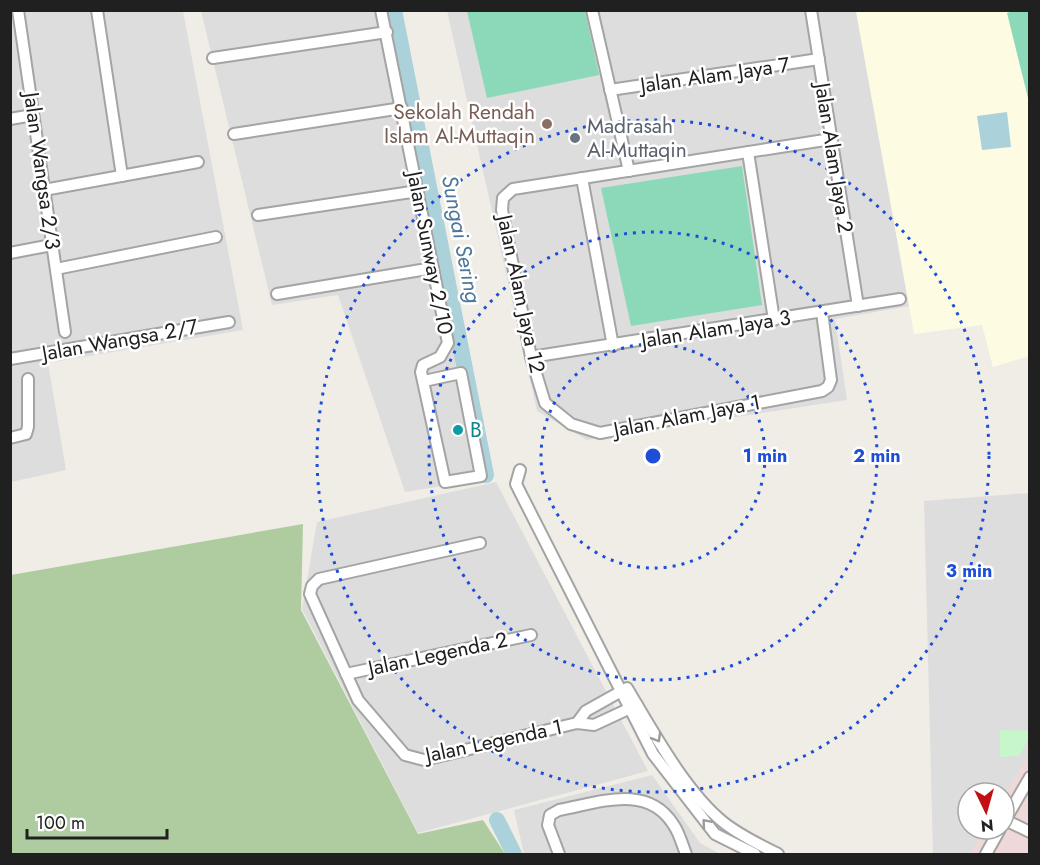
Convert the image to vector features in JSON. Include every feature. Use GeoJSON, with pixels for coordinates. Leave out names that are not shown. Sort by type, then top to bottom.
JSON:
{"type":"FeatureCollection","features":[{"type":"Feature","properties":{"kind":"street","name":"Jalan Wangsa 2/3"},"geometry":{"type":"LineString","coordinates":[[18,10],[65,332]]}},
{"type":"Feature","properties":{"kind":"street"},"geometry":{"type":"LineString","coordinates":[[97,10],[122,176]]}},
{"type":"Feature","properties":{"kind":"street","name":"Jalan Sunway 2/10"},"geometry":{"type":"LineString","coordinates":[[381,10],[448,343],[440,357],[423,365],[421,372],[424,381]]}},
{"type":"Feature","properties":{"kind":"street"},"geometry":{"type":"LineString","coordinates":[[592,10],[629,171]]}},
{"type":"Feature","properties":{"kind":"street","name":"Jalan Alam Jaya 2"},"geometry":{"type":"LineString","coordinates":[[811,10],[858,306]]}},
{"type":"Feature","properties":{"kind":"street"},"geometry":{"type":"LineString","coordinates":[[213,58],[387,32]]}},
{"type":"Feature","properties":{"kind":"street","name":"Jalan Alam Jaya 7"},"geometry":{"type":"LineString","coordinates":[[610,90],[819,59]]}},
{"type":"Feature","properties":{"kind":"street"},"geometry":{"type":"LineString","coordinates":[[234,134],[402,108]]}},
{"type":"Feature","properties":{"kind":"street"},"geometry":{"type":"LineString","coordinates":[[10,119],[33,115]]}},
{"type":"Feature","properties":{"kind":"street"},"geometry":{"type":"LineString","coordinates":[[613,345],[582,178],[831,139]]}},
{"type":"Feature","properties":{"kind":"street"},"geometry":{"type":"LineString","coordinates":[[748,152],[774,320]]}},
{"type":"Feature","properties":{"kind":"street"},"geometry":{"type":"LineString","coordinates":[[44,190],[198,162]]}},
{"type":"Feature","properties":{"kind":"street","name":"Jalan Alam Jaya 12"},"geometry":{"type":"LineString","coordinates":[[545,402],[531,357],[502,210],[503,198],[513,189],[582,178]]}},
{"type":"Feature","properties":{"kind":"street"},"geometry":{"type":"LineString","coordinates":[[258,215],[418,191]]}},
{"type":"Feature","properties":{"kind":"street"},"geometry":{"type":"LineString","coordinates":[[56,269],[216,237]]}},
{"type":"Feature","properties":{"kind":"street"},"geometry":{"type":"LineString","coordinates":[[10,252],[52,245]]}},
{"type":"Feature","properties":{"kind":"street"},"geometry":{"type":"LineString","coordinates":[[277,294],[433,268]]}},
{"type":"Feature","properties":{"kind":"street","name":"Jalan Alam Jaya 3"},"geometry":{"type":"LineString","coordinates":[[531,357],[900,299]]}},
{"type":"Feature","properties":{"kind":"street","name":"Jalan Alam Jaya 1"},"geometry":{"type":"LineString","coordinates":[[545,402],[571,424],[600,433],[822,391],[828,387],[831,380],[822,312]]}},
{"type":"Feature","properties":{"kind":"street","name":"Jalan Wangsa 2/7"},"geometry":{"type":"LineString","coordinates":[[10,359],[229,322]]}},
{"type":"Feature","properties":{"kind":"street"},"geometry":{"type":"LineString","coordinates":[[461,373],[481,476],[445,482],[424,381],[461,373]]}},
{"type":"Feature","properties":{"kind":"street"},"geometry":{"type":"LineString","coordinates":[[10,438],[26,434],[28,379]]}},
{"type":"Feature","properties":{"kind":"street"},"geometry":{"type":"LineString","coordinates":[[520,470],[516,484],[633,707],[663,751],[710,809],[724,822],[773,853]]}},
{"type":"Feature","properties":{"kind":"street","name":"Jalan Legenda 1"},"geometry":{"type":"LineString","coordinates":[[480,543],[319,579],[312,586],[310,594],[358,700],[405,755],[424,760],[578,723],[594,725],[633,707]]}},
{"type":"Feature","properties":{"kind":"street","name":"Jalan Legenda 2"},"geometry":{"type":"LineString","coordinates":[[346,674],[531,635]]}},
{"type":"Feature","properties":{"kind":"street"},"geometry":{"type":"LineString","coordinates":[[578,723],[586,711],[623,690]]}},
{"type":"Feature","properties":{"kind":"street"},"geometry":{"type":"LineString","coordinates":[[633,707],[653,754],[703,820],[715,834],[754,855]]}},
{"type":"Feature","properties":{"kind":"street"},"geometry":{"type":"LineString","coordinates":[[1016,800],[1029,777]]}},
{"type":"Feature","properties":{"kind":"street"},"geometry":{"type":"LineString","coordinates":[[559,855],[548,825],[550,815],[559,810],[634,797],[657,805],[674,824],[686,854]]}},
{"type":"Feature","properties":{"kind":"street"},"geometry":{"type":"LineString","coordinates":[[986,855],[994,841]]}},
{"type":"Feature","properties":{"kind":"shaded area"},"geometry":{"type":"Polygon","coordinates":[[[10,11],[183,11],[243,330],[48,363],[66,470],[11,482],[10,11]]]}},
{"type":"Feature","properties":{"kind":"shaded area"},"geometry":{"type":"Polygon","coordinates":[[[201,11],[387,11],[485,479],[405,492],[338,295],[272,305],[201,11]]]}},
{"type":"Feature","properties":{"kind":"shaded area"},"geometry":{"type":"Polygon","coordinates":[[[447,11],[856,11],[910,306],[835,319],[847,400],[587,440],[537,411],[447,11]]]}},
{"type":"Feature","properties":{"kind":"shaded area"},"geometry":{"type":"Polygon","coordinates":[[[856,11],[1029,11],[1029,356],[993,367],[982,325],[914,334],[856,11]]]}},
{"type":"Feature","properties":{"kind":"shaded area"},"geometry":{"type":"Polygon","coordinates":[[[496,482],[648,771],[418,833],[302,609],[317,522],[496,482]]]}},
{"type":"Feature","properties":{"kind":"shaded area"},"geometry":{"type":"Polygon","coordinates":[[[1029,493],[1029,854],[933,854],[924,501],[1029,493]]]}},
{"type":"Feature","properties":{"kind":"shaded area"},"geometry":{"type":"Polygon","coordinates":[[[1029,754],[1029,854],[969,854],[977,841],[1016,841],[1016,781],[1013,781],[1029,754]]]}},
{"type":"Feature","properties":{"kind":"shaded area"},"geometry":{"type":"Polygon","coordinates":[[[652,775],[700,843],[720,854],[524,854],[514,810],[652,775]]]}},
{"type":"Feature","properties":{"kind":"green space"},"geometry":{"type":"Polygon","coordinates":[[[467,11],[585,11],[599,75],[487,98],[467,11]]]}},
{"type":"Feature","properties":{"kind":"green space"},"geometry":{"type":"Polygon","coordinates":[[[1029,11],[1029,102],[1007,13],[1029,11]]]}},
{"type":"Feature","properties":{"kind":"green space"},"geometry":{"type":"Polygon","coordinates":[[[742,166],[762,305],[631,326],[601,188],[742,166]]]}},
{"type":"Feature","properties":{"kind":"green space"},"geometry":{"type":"Polygon","coordinates":[[[303,524],[301,610],[418,834],[483,820],[505,854],[11,854],[11,575],[303,524]]]}},
{"type":"Feature","properties":{"kind":"green space"},"geometry":{"type":"Polygon","coordinates":[[[1000,730],[1029,731],[1029,738],[1019,756],[1000,757],[1000,730]]]}},
{"type":"Feature","properties":{"kind":"water"},"geometry":{"type":"Polygon","coordinates":[[[1007,112],[1011,147],[982,150],[977,116],[1007,112]]]}},
{"type":"Feature","properties":{"kind":"waterway","name":"Sungai Sering"},"geometry":{"type":"LineString","coordinates":[[394,10],[486,475]]}},
{"type":"Feature","properties":{"kind":"waterway","name":"Sungai Sering"},"geometry":{"type":"LineString","coordinates":[[497,820],[514,854]]}},
{"type":"Feature","properties":{"kind":"place","name":"Sekolah Rendah Islam Al-Muttaqin"},"geometry":{"type":"Point","coordinates":[547,124]}},
{"type":"Feature","properties":{"kind":"place","name":"Madrasah Al-Muttaqin"},"geometry":{"type":"Point","coordinates":[575,138]}},
{"type":"Feature","properties":{"kind":"place","name":"B"},"geometry":{"type":"Point","coordinates":[458,430]}}]}
